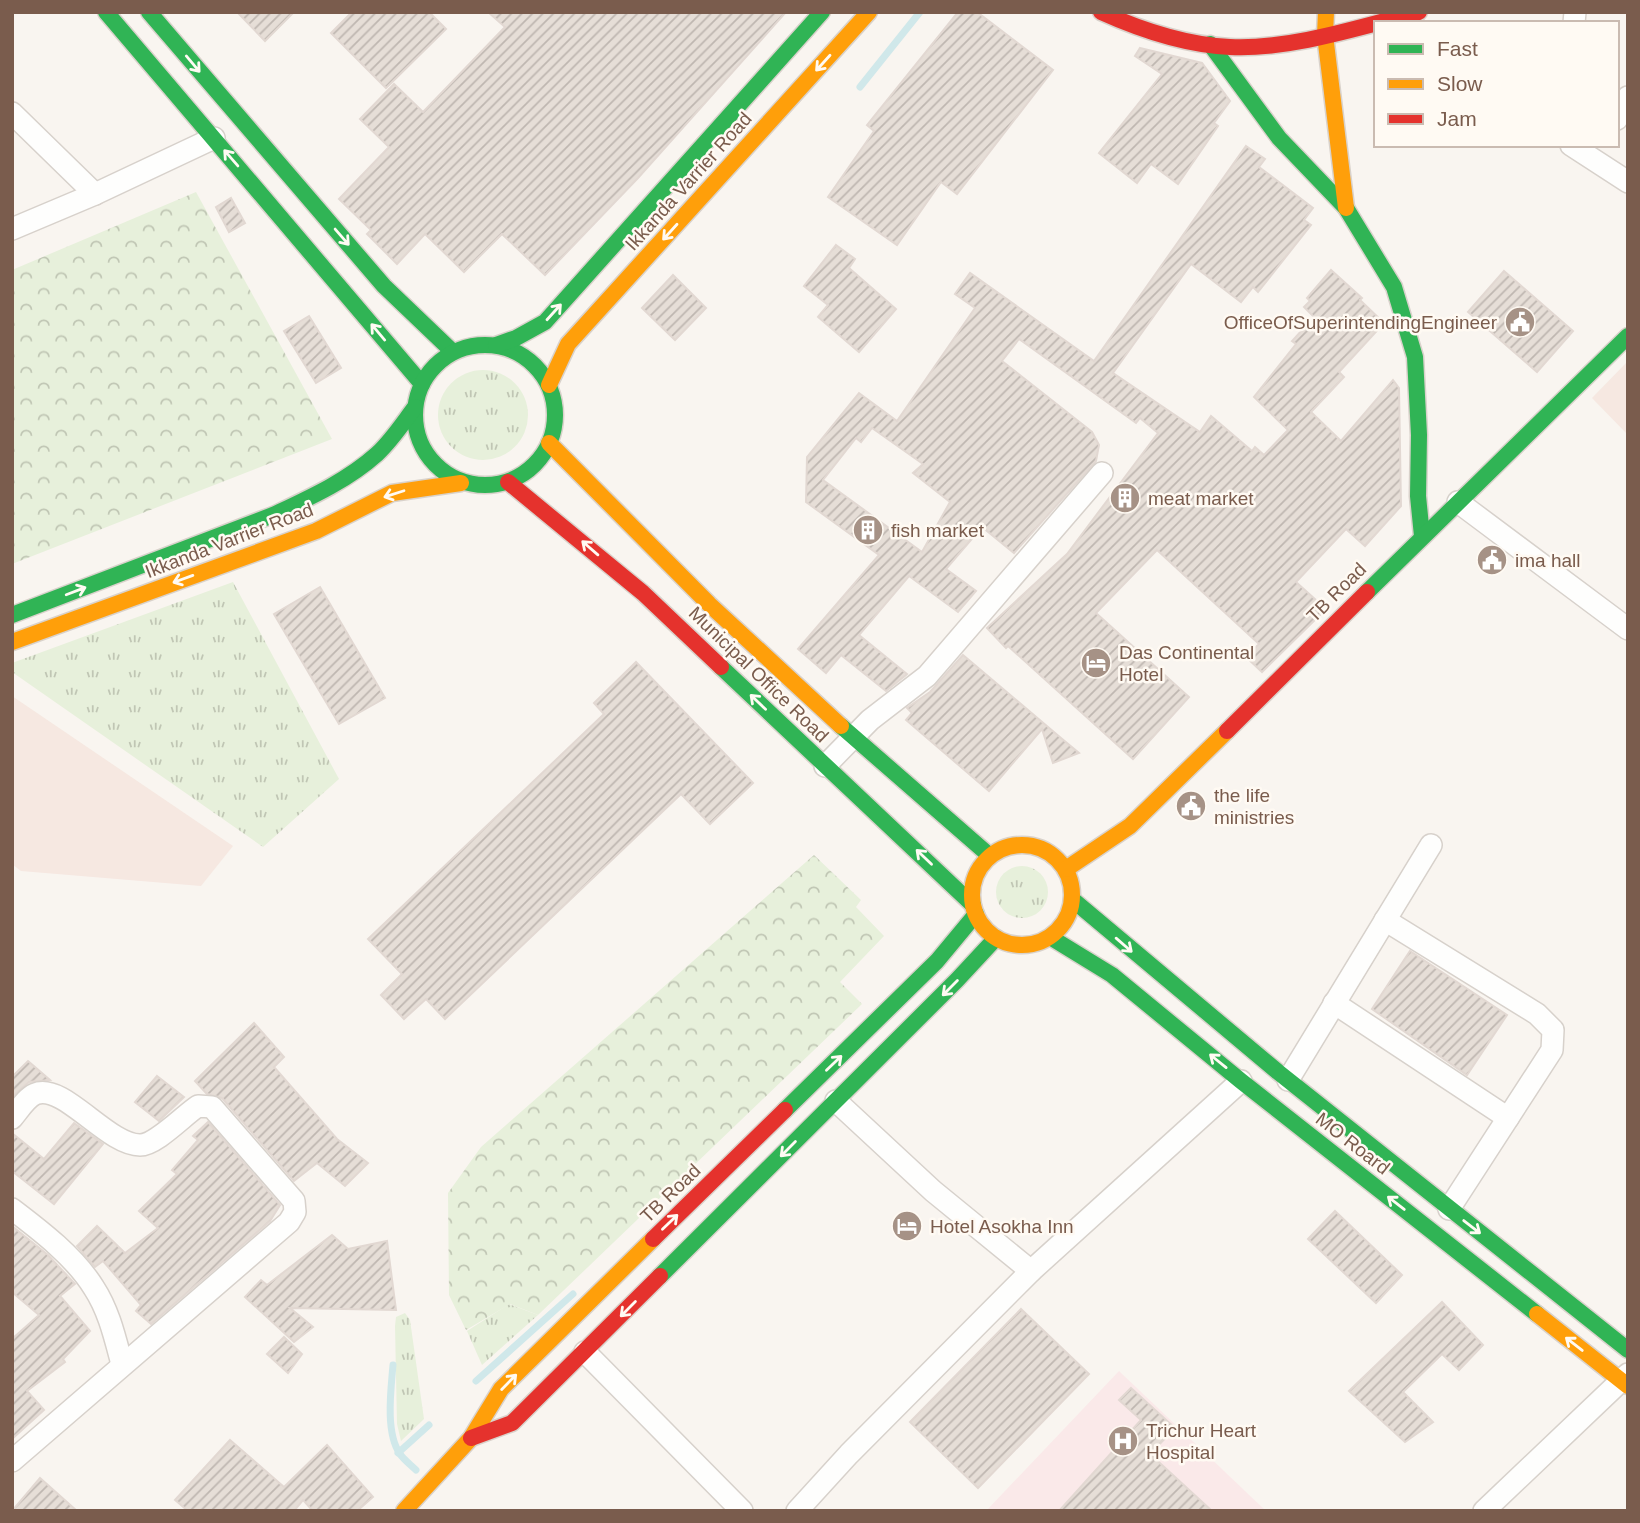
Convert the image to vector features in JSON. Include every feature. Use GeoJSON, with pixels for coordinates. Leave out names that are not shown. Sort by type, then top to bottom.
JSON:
{"type":"FeatureCollection","features":[{"type":"Feature","properties":{"kind":"main road"},"geometry":{"type":"LineString","coordinates":[[106,12],[422,384]]}},
{"type":"Feature","properties":{"kind":"main road"},"geometry":{"type":"LineString","coordinates":[[149,12],[384,286],[453,352]]}},
{"type":"Feature","properties":{"kind":"main road","name":"Ikkanda Varrier Road"},"geometry":{"type":"LineString","coordinates":[[496,345],[545,323],[822,12]]}},
{"type":"Feature","properties":{"kind":"main road","name":"Ikkanda Varrier Road"},"geometry":{"type":"LineString","coordinates":[[549,385],[568,344],[869,12]]}},
{"type":"Feature","properties":{"kind":"main road"},"geometry":{"type":"LineString","coordinates":[[1101,12],[1113,19],[1178,39],[1243,47],[1325,35],[1374,23]]}},
{"type":"Feature","properties":{"kind":"main road"},"geometry":{"type":"LineString","coordinates":[[1326,12],[1325,35],[1346,208]]}},
{"type":"Feature","properties":{"kind":"main road"},"geometry":{"type":"LineString","coordinates":[[1382,21],[1419,12]]}},
{"type":"Feature","properties":{"kind":"main road"},"geometry":{"type":"LineString","coordinates":[[1210,44],[1279,138],[1346,208],[1394,287],[1415,357],[1419,435],[1418,496],[1422,536]]}},
{"type":"Feature","properties":{"kind":"main road","name":"TB Road"},"geometry":{"type":"LineString","coordinates":[[1066,869],[1130,826],[1628,336]]}},
{"type":"Feature","properties":{"kind":"main road"},"geometry":{"type":"LineString","coordinates":[[496,345],[518,352],[536,366],[549,385],[556,422],[543,456],[528,472],[508,482],[484,486],[461,482],[440,471],[425,453],[416,431],[415,407],[422,384],[430,372],[453,352],[474,346],[496,345]]}},
{"type":"Feature","properties":{"kind":"main road","name":"Ikkanda Varrier Road"},"geometry":{"type":"LineString","coordinates":[[12,615],[273,515],[312,496],[351,474],[378,453],[415,407]]}},
{"type":"Feature","properties":{"kind":"main road"},"geometry":{"type":"LineString","coordinates":[[549,443],[669,566],[854,737],[990,856]]}},
{"type":"Feature","properties":{"kind":"main road","name":"Ikkanda Varrier Road"},"geometry":{"type":"LineString","coordinates":[[12,642],[316,531],[392,494],[461,482]]}},
{"type":"Feature","properties":{"kind":"main road","name":"Municipal Office Road"},"geometry":{"type":"LineString","coordinates":[[508,482],[643,593],[974,910]]}},
{"type":"Feature","properties":{"kind":"main road"},"geometry":{"type":"LineString","coordinates":[[1026,844],[1042,848],[1056,857],[1066,869],[1072,884],[1073,900],[1069,915],[1050,937],[1037,943],[1009,944],[984,928],[974,910],[975,878],[990,856],[1010,846],[1026,844]]}},
{"type":"Feature","properties":{"kind":"main road"},"geometry":{"type":"LineString","coordinates":[[1073,900],[1288,1080],[1628,1350]]}},
{"type":"Feature","properties":{"kind":"main road","name":"TB Road"},"geometry":{"type":"LineString","coordinates":[[404,1511],[471,1438],[501,1388],[937,961],[974,910]]}},
{"type":"Feature","properties":{"kind":"main road","name":"MO Roard"},"geometry":{"type":"LineString","coordinates":[[1050,937],[1112,975],[1241,1081],[1625,1381]]}},
{"type":"Feature","properties":{"kind":"main road"},"geometry":{"type":"LineString","coordinates":[[471,1438],[512,1423],[586,1352],[996,938]]}},
{"type":"Feature","properties":{"kind":"street"},"geometry":{"type":"LineString","coordinates":[[1619,115],[1628,97]]}},
{"type":"Feature","properties":{"kind":"street"},"geometry":{"type":"LineString","coordinates":[[12,113],[94,194]]}},
{"type":"Feature","properties":{"kind":"street"},"geometry":{"type":"LineString","coordinates":[[12,229],[214,138]]}},
{"type":"Feature","properties":{"kind":"street"},"geometry":{"type":"LineString","coordinates":[[1578,147],[1601,154],[1628,182]]}},
{"type":"Feature","properties":{"kind":"street"},"geometry":{"type":"LineString","coordinates":[[825,766],[870,720],[927,676],[1102,473]]}},
{"type":"Feature","properties":{"kind":"street"},"geometry":{"type":"LineString","coordinates":[[1458,502],[1628,629]]}},
{"type":"Feature","properties":{"kind":"street"},"geometry":{"type":"LineString","coordinates":[[1288,1080],[1431,845]]}},
{"type":"Feature","properties":{"kind":"street"},"geometry":{"type":"LineString","coordinates":[[1385,920],[1537,1014],[1553,1030],[1552,1050],[1449,1209]]}},
{"type":"Feature","properties":{"kind":"street"},"geometry":{"type":"LineString","coordinates":[[1334,1003],[1508,1118]]}},
{"type":"Feature","properties":{"kind":"street"},"geometry":{"type":"LineString","coordinates":[[797,1511],[849,1454],[1031,1271],[1241,1081]]}},
{"type":"Feature","properties":{"kind":"street"},"geometry":{"type":"LineString","coordinates":[[12,1118],[31,1095],[43,1092],[56,1095],[124,1140],[140,1145],[154,1141],[198,1106],[212,1107],[294,1201],[295,1212],[289,1222],[12,1461]]}},
{"type":"Feature","properties":{"kind":"street"},"geometry":{"type":"LineString","coordinates":[[836,1101],[933,1191],[1031,1271]]}},
{"type":"Feature","properties":{"kind":"street"},"geometry":{"type":"LineString","coordinates":[[12,1209],[71,1259],[94,1288],[112,1324],[122,1364]]}},
{"type":"Feature","properties":{"kind":"street"},"geometry":{"type":"LineString","coordinates":[[586,1352],[742,1511]]}},
{"type":"Feature","properties":{"kind":"street"},"geometry":{"type":"LineString","coordinates":[[1483,1511],[1625,1381]]}},
{"type":"Feature","properties":{"kind":"shaded area"},"geometry":{"type":"Polygon","coordinates":[[[1628,361],[1628,435],[1592,398],[1628,361]]]}},
{"type":"Feature","properties":{"kind":"shaded area"},"geometry":{"type":"Polygon","coordinates":[[[12,696],[233,846],[201,886],[21,871],[12,864],[12,696]]]}},
{"type":"Feature","properties":{"kind":"shaded area","name":"Trichur Heart Hospital"},"geometry":{"type":"Polygon","coordinates":[[[1119,1371],[1266,1511],[986,1511],[1119,1371]]]}},
{"type":"Feature","properties":{"kind":"green space"},"geometry":{"type":"Polygon","coordinates":[[[196,192],[332,439],[12,564],[12,270],[196,192]]]}},
{"type":"Feature","properties":{"kind":"green space"},"geometry":{"type":"Polygon","coordinates":[[[483,370],[500,373],[515,383],[525,398],[528,415],[525,432],[515,447],[500,457],[483,460],[466,457],[451,447],[441,432],[438,415],[441,398],[451,383],[466,373],[483,370]]]}},
{"type":"Feature","properties":{"kind":"green space"},"geometry":{"type":"Polygon","coordinates":[[[233,582],[339,779],[263,847],[12,672],[12,663],[233,582]]]}},
{"type":"Feature","properties":{"kind":"green space"},"geometry":{"type":"Polygon","coordinates":[[[814,855],[861,900],[856,907],[884,936],[840,982],[862,1004],[538,1315],[510,1304],[466,1330],[449,1295],[448,1193],[481,1147],[814,855]]]}},
{"type":"Feature","properties":{"kind":"green space"},"geometry":{"type":"Polygon","coordinates":[[[1022,866],[1032,868],[1040,874],[1046,882],[1046,902],[1040,910],[1032,916],[1022,918],[1012,916],[1004,910],[998,902],[996,892],[998,882],[1004,874],[1012,868],[1022,866]]]}},
{"type":"Feature","properties":{"kind":"green space"},"geometry":{"type":"Polygon","coordinates":[[[509,1304],[538,1315],[482,1365],[467,1331],[509,1304]]]}},
{"type":"Feature","properties":{"kind":"green space"},"geometry":{"type":"Polygon","coordinates":[[[405,1313],[410,1320],[424,1419],[401,1441],[397,1424],[395,1326],[396,1317],[405,1313]]]}},
{"type":"Feature","properties":{"kind":"building"},"geometry":{"type":"Polygon","coordinates":[[[237,12],[294,12],[265,41],[237,12]]]}},
{"type":"Feature","properties":{"kind":"building"},"geometry":{"type":"Polygon","coordinates":[[[352,12],[429,12],[446,29],[386,88],[331,33],[352,12]]]}},
{"type":"Feature","properties":{"kind":"building"},"geometry":{"type":"Polygon","coordinates":[[[488,12],[786,12],[638,178],[545,275],[502,234],[464,272],[425,234],[397,264],[367,234],[371,230],[339,199],[389,147],[360,119],[394,84],[423,112],[505,27],[488,12]]]}},
{"type":"Feature","properties":{"kind":"building"},"geometry":{"type":"Polygon","coordinates":[[[958,12],[977,12],[1053,70],[957,194],[941,182],[897,245],[828,197],[874,131],[867,125],[958,12]]]}},
{"type":"Feature","properties":{"kind":"building"},"geometry":{"type":"Polygon","coordinates":[[[1140,48],[1202,63],[1230,101],[1214,123],[1218,126],[1178,184],[1151,164],[1137,183],[1099,153],[1162,74],[1135,56],[1140,48]]]}},
{"type":"Feature","properties":{"kind":"building"},"geometry":{"type":"Polygon","coordinates":[[[1246,146],[1265,159],[1259,167],[1313,208],[1304,220],[1311,225],[1258,292],[1253,287],[1241,302],[1191,264],[1113,373],[1200,432],[1211,416],[1252,451],[1255,447],[1264,455],[1288,430],[1254,397],[1296,344],[1292,341],[1314,317],[1304,307],[1310,301],[1307,298],[1331,270],[1362,298],[1360,300],[1384,323],[1339,372],[1344,377],[1311,412],[1341,441],[1393,380],[1399,388],[1401,506],[1365,546],[1346,529],[1296,582],[1326,609],[1262,672],[1246,657],[1259,644],[1157,550],[1096,613],[1189,697],[1133,759],[1008,646],[1006,648],[987,628],[1067,554],[1158,433],[1140,418],[1136,423],[1019,339],[1002,361],[1092,432],[1099,445],[1096,461],[1014,553],[982,527],[946,569],[976,591],[958,612],[909,576],[859,635],[907,674],[886,691],[841,655],[826,673],[798,649],[879,555],[806,502],[807,457],[859,393],[897,421],[975,308],[955,294],[970,273],[1094,361],[1246,146]],[[872,428],[861,442],[856,438],[823,480],[922,552],[950,502],[913,473],[923,464],[872,428]]]}},
{"type":"Feature","properties":{"kind":"building"},"geometry":{"type":"Polygon","coordinates":[[[231,198],[245,223],[229,232],[216,207],[231,198]]]}},
{"type":"Feature","properties":{"kind":"building"},"geometry":{"type":"Polygon","coordinates":[[[836,245],[855,259],[849,268],[896,309],[859,352],[818,317],[828,305],[804,286],[836,245]]]}},
{"type":"Feature","properties":{"kind":"building","name":"OfficeOfSuperintendingEngineer"},"geometry":{"type":"Polygon","coordinates":[[[1504,271],[1573,331],[1537,372],[1468,312],[1504,271]]]}},
{"type":"Feature","properties":{"kind":"building"},"geometry":{"type":"Polygon","coordinates":[[[673,275],[706,308],[675,340],[642,308],[673,275]]]}},
{"type":"Feature","properties":{"kind":"building"},"geometry":{"type":"Polygon","coordinates":[[[309,316],[341,368],[316,383],[284,331],[309,316]]]}},
{"type":"Feature","properties":{"kind":"building"},"geometry":{"type":"Polygon","coordinates":[[[320,587],[385,698],[339,724],[274,614],[320,587]]]}},
{"type":"Feature","properties":{"kind":"building"},"geometry":{"type":"Polygon","coordinates":[[[963,655],[1079,753],[1053,763],[1042,729],[989,791],[906,720],[912,713],[907,708],[930,692],[963,655]]]}},
{"type":"Feature","properties":{"kind":"building"},"geometry":{"type":"Polygon","coordinates":[[[636,662],[753,783],[710,824],[681,794],[445,1019],[426,999],[404,1019],[381,995],[402,974],[368,939],[604,714],[594,703],[636,662]]]}},
{"type":"Feature","properties":{"kind":"building"},"geometry":{"type":"Polygon","coordinates":[[[1410,951],[1507,1015],[1467,1075],[1372,1009],[1410,951]]]}},
{"type":"Feature","properties":{"kind":"building"},"geometry":{"type":"Polygon","coordinates":[[[254,1023],[284,1057],[274,1067],[337,1139],[368,1163],[345,1186],[317,1163],[294,1181],[222,1098],[207,1094],[195,1081],[254,1023]]]}},
{"type":"Feature","properties":{"kind":"building"},"geometry":{"type":"Polygon","coordinates":[[[28,1061],[50,1080],[29,1082],[12,1097],[12,1077],[28,1061]]]}},
{"type":"Feature","properties":{"kind":"building"},"geometry":{"type":"Polygon","coordinates":[[[157,1076],[184,1097],[159,1121],[135,1102],[157,1076]]]}},
{"type":"Feature","properties":{"kind":"building"},"geometry":{"type":"Polygon","coordinates":[[[208,1122],[280,1205],[270,1221],[151,1324],[136,1311],[141,1305],[103,1261],[95,1267],[77,1246],[97,1226],[125,1253],[158,1228],[139,1211],[177,1174],[172,1170],[198,1140],[193,1136],[208,1122]]]}},
{"type":"Feature","properties":{"kind":"building"},"geometry":{"type":"Polygon","coordinates":[[[74,1123],[103,1144],[54,1204],[12,1171],[12,1133],[44,1159],[74,1123]]]}},
{"type":"Feature","properties":{"kind":"building"},"geometry":{"type":"Polygon","coordinates":[[[1335,1211],[1402,1275],[1376,1303],[1308,1239],[1335,1211]]]}},
{"type":"Feature","properties":{"kind":"building"},"geometry":{"type":"Polygon","coordinates":[[[12,1226],[48,1255],[75,1284],[60,1296],[90,1331],[63,1359],[65,1362],[27,1391],[44,1410],[12,1439],[12,1339],[39,1315],[12,1292],[12,1226]]]}},
{"type":"Feature","properties":{"kind":"building"},"geometry":{"type":"Polygon","coordinates":[[[332,1235],[348,1249],[387,1241],[396,1310],[290,1308],[313,1327],[294,1342],[245,1297],[261,1280],[267,1285],[332,1235]]]}},
{"type":"Feature","properties":{"kind":"building"},"geometry":{"type":"Polygon","coordinates":[[[1442,1302],[1483,1345],[1459,1370],[1442,1354],[1403,1392],[1433,1422],[1405,1442],[1349,1391],[1442,1302]]]}},
{"type":"Feature","properties":{"kind":"building"},"geometry":{"type":"Polygon","coordinates":[[[1021,1309],[1089,1374],[978,1488],[910,1422],[1021,1309]]]}},
{"type":"Feature","properties":{"kind":"building"},"geometry":{"type":"Polygon","coordinates":[[[284,1337],[302,1354],[288,1373],[267,1354],[284,1337]]]}},
{"type":"Feature","properties":{"kind":"building"},"geometry":{"type":"Polygon","coordinates":[[[1131,1388],[1175,1428],[1150,1454],[1212,1511],[1059,1511],[1141,1420],[1119,1400],[1131,1388]]]}},
{"type":"Feature","properties":{"kind":"building"},"geometry":{"type":"Polygon","coordinates":[[[230,1440],[284,1487],[327,1445],[373,1497],[357,1511],[313,1511],[303,1500],[294,1511],[188,1511],[175,1500],[230,1440]]]}},
{"type":"Feature","properties":{"kind":"building"},"geometry":{"type":"Polygon","coordinates":[[[40,1478],[77,1511],[12,1511],[40,1478]]]}},
{"type":"Feature","properties":{"kind":"waterway"},"geometry":{"type":"LineString","coordinates":[[860,87],[920,12]]}},
{"type":"Feature","properties":{"kind":"waterway"},"geometry":{"type":"LineString","coordinates":[[476,1381],[573,1294]]}},
{"type":"Feature","properties":{"kind":"waterway"},"geometry":{"type":"LineString","coordinates":[[393,1365],[390,1411],[392,1435],[400,1454],[416,1470]]}},
{"type":"Feature","properties":{"kind":"waterway"},"geometry":{"type":"LineString","coordinates":[[398,1453],[429,1425]]}},
{"type":"Feature","properties":{"kind":"traffic: fast"},"geometry":{"type":"LineString","coordinates":[[106,12],[422,384]]}},
{"type":"Feature","properties":{"kind":"traffic: fast"},"geometry":{"type":"LineString","coordinates":[[149,12],[384,286],[453,352]]}},
{"type":"Feature","properties":{"kind":"traffic: fast"},"geometry":{"type":"LineString","coordinates":[[496,345],[516,338],[545,322],[822,12]]}},
{"type":"Feature","properties":{"kind":"traffic: fast"},"geometry":{"type":"LineString","coordinates":[[1210,44],[1279,138],[1346,208],[1394,287],[1415,357],[1419,435],[1418,496],[1422,536]]}},
{"type":"Feature","properties":{"kind":"traffic: fast"},"geometry":{"type":"LineString","coordinates":[[1367,592],[1628,336]]}},
{"type":"Feature","properties":{"kind":"traffic: fast"},"geometry":{"type":"LineString","coordinates":[[485,345],[512,350],[535,365],[550,388],[555,415],[550,442],[535,465],[512,480],[485,485],[458,480],[435,465],[420,442],[415,415],[420,388],[435,365],[458,350],[485,345]]}},
{"type":"Feature","properties":{"kind":"traffic: fast"},"geometry":{"type":"LineString","coordinates":[[12,615],[273,515],[314,495],[353,473],[377,454],[415,407]]}},
{"type":"Feature","properties":{"kind":"traffic: fast"},"geometry":{"type":"LineString","coordinates":[[721,667],[973,905]]}},
{"type":"Feature","properties":{"kind":"traffic: fast"},"geometry":{"type":"LineString","coordinates":[[841,726],[990,856]]}},
{"type":"Feature","properties":{"kind":"traffic: fast"},"geometry":{"type":"LineString","coordinates":[[1073,900],[1278,1072],[1628,1350]]}},
{"type":"Feature","properties":{"kind":"traffic: fast"},"geometry":{"type":"LineString","coordinates":[[785,1110],[937,961],[976,914]]}},
{"type":"Feature","properties":{"kind":"traffic: fast"},"geometry":{"type":"LineString","coordinates":[[1050,937],[1112,975],[1241,1081],[1537,1314]]}},
{"type":"Feature","properties":{"kind":"traffic: fast"},"geometry":{"type":"LineString","coordinates":[[660,1276],[996,938]]}},
{"type":"Feature","properties":{"kind":"traffic: slow"},"geometry":{"type":"LineString","coordinates":[[549,385],[568,344],[869,12]]}},
{"type":"Feature","properties":{"kind":"traffic: slow"},"geometry":{"type":"LineString","coordinates":[[1326,12],[1325,35],[1346,208]]}},
{"type":"Feature","properties":{"kind":"traffic: slow"},"geometry":{"type":"LineString","coordinates":[[549,443],[709,604],[841,726]]}},
{"type":"Feature","properties":{"kind":"traffic: slow"},"geometry":{"type":"LineString","coordinates":[[12,642],[316,531],[392,493],[461,483]]}},
{"type":"Feature","properties":{"kind":"traffic: slow"},"geometry":{"type":"LineString","coordinates":[[1066,869],[1130,826],[1227,731]]}},
{"type":"Feature","properties":{"kind":"traffic: slow"},"geometry":{"type":"LineString","coordinates":[[1022,845],[1050,853],[1064,867],[1072,895],[1064,923],[1050,937],[1022,945],[994,937],[980,923],[972,895],[980,867],[994,853],[1022,845]]}},
{"type":"Feature","properties":{"kind":"traffic: slow"},"geometry":{"type":"LineString","coordinates":[[404,1511],[471,1438],[501,1389],[653,1239]]}},
{"type":"Feature","properties":{"kind":"traffic: slow"},"geometry":{"type":"LineString","coordinates":[[1537,1314],[1628,1386]]}},
{"type":"Feature","properties":{"kind":"traffic: jam"},"geometry":{"type":"LineString","coordinates":[[1101,12],[1164,36],[1230,47],[1277,45],[1374,24]]}},
{"type":"Feature","properties":{"kind":"traffic: jam"},"geometry":{"type":"LineString","coordinates":[[1384,21],[1419,12]]}},
{"type":"Feature","properties":{"kind":"traffic: jam"},"geometry":{"type":"LineString","coordinates":[[508,482],[643,593],[721,667]]}},
{"type":"Feature","properties":{"kind":"traffic: jam"},"geometry":{"type":"LineString","coordinates":[[1227,731],[1367,592]]}},
{"type":"Feature","properties":{"kind":"traffic: jam"},"geometry":{"type":"LineString","coordinates":[[653,1239],[785,1110]]}},
{"type":"Feature","properties":{"kind":"traffic: jam"},"geometry":{"type":"LineString","coordinates":[[471,1438],[512,1423],[660,1276]]}},
{"type":"Feature","properties":{"kind":"place","name":"OfficeOfSuperintendingEngineer"},"geometry":{"type":"Point","coordinates":[1520,322]}},
{"type":"Feature","properties":{"kind":"place","name":"meat market"},"geometry":{"type":"Point","coordinates":[1125,498]}},
{"type":"Feature","properties":{"kind":"place","name":"fish market"},"geometry":{"type":"Point","coordinates":[868,530]}},
{"type":"Feature","properties":{"kind":"place","name":"ima hall"},"geometry":{"type":"Point","coordinates":[1492,560]}},
{"type":"Feature","properties":{"kind":"place","name":"Das Continental Hotel"},"geometry":{"type":"Point","coordinates":[1096,663]}},
{"type":"Feature","properties":{"kind":"place","name":"the life ministries"},"geometry":{"type":"Point","coordinates":[1191,806]}},
{"type":"Feature","properties":{"kind":"place","name":"Hotel Asokha Inn"},"geometry":{"type":"Point","coordinates":[907,1226]}},
{"type":"Feature","properties":{"kind":"place","name":"Trichur Heart Hospital"},"geometry":{"type":"Point","coordinates":[1123,1441]}}]}
